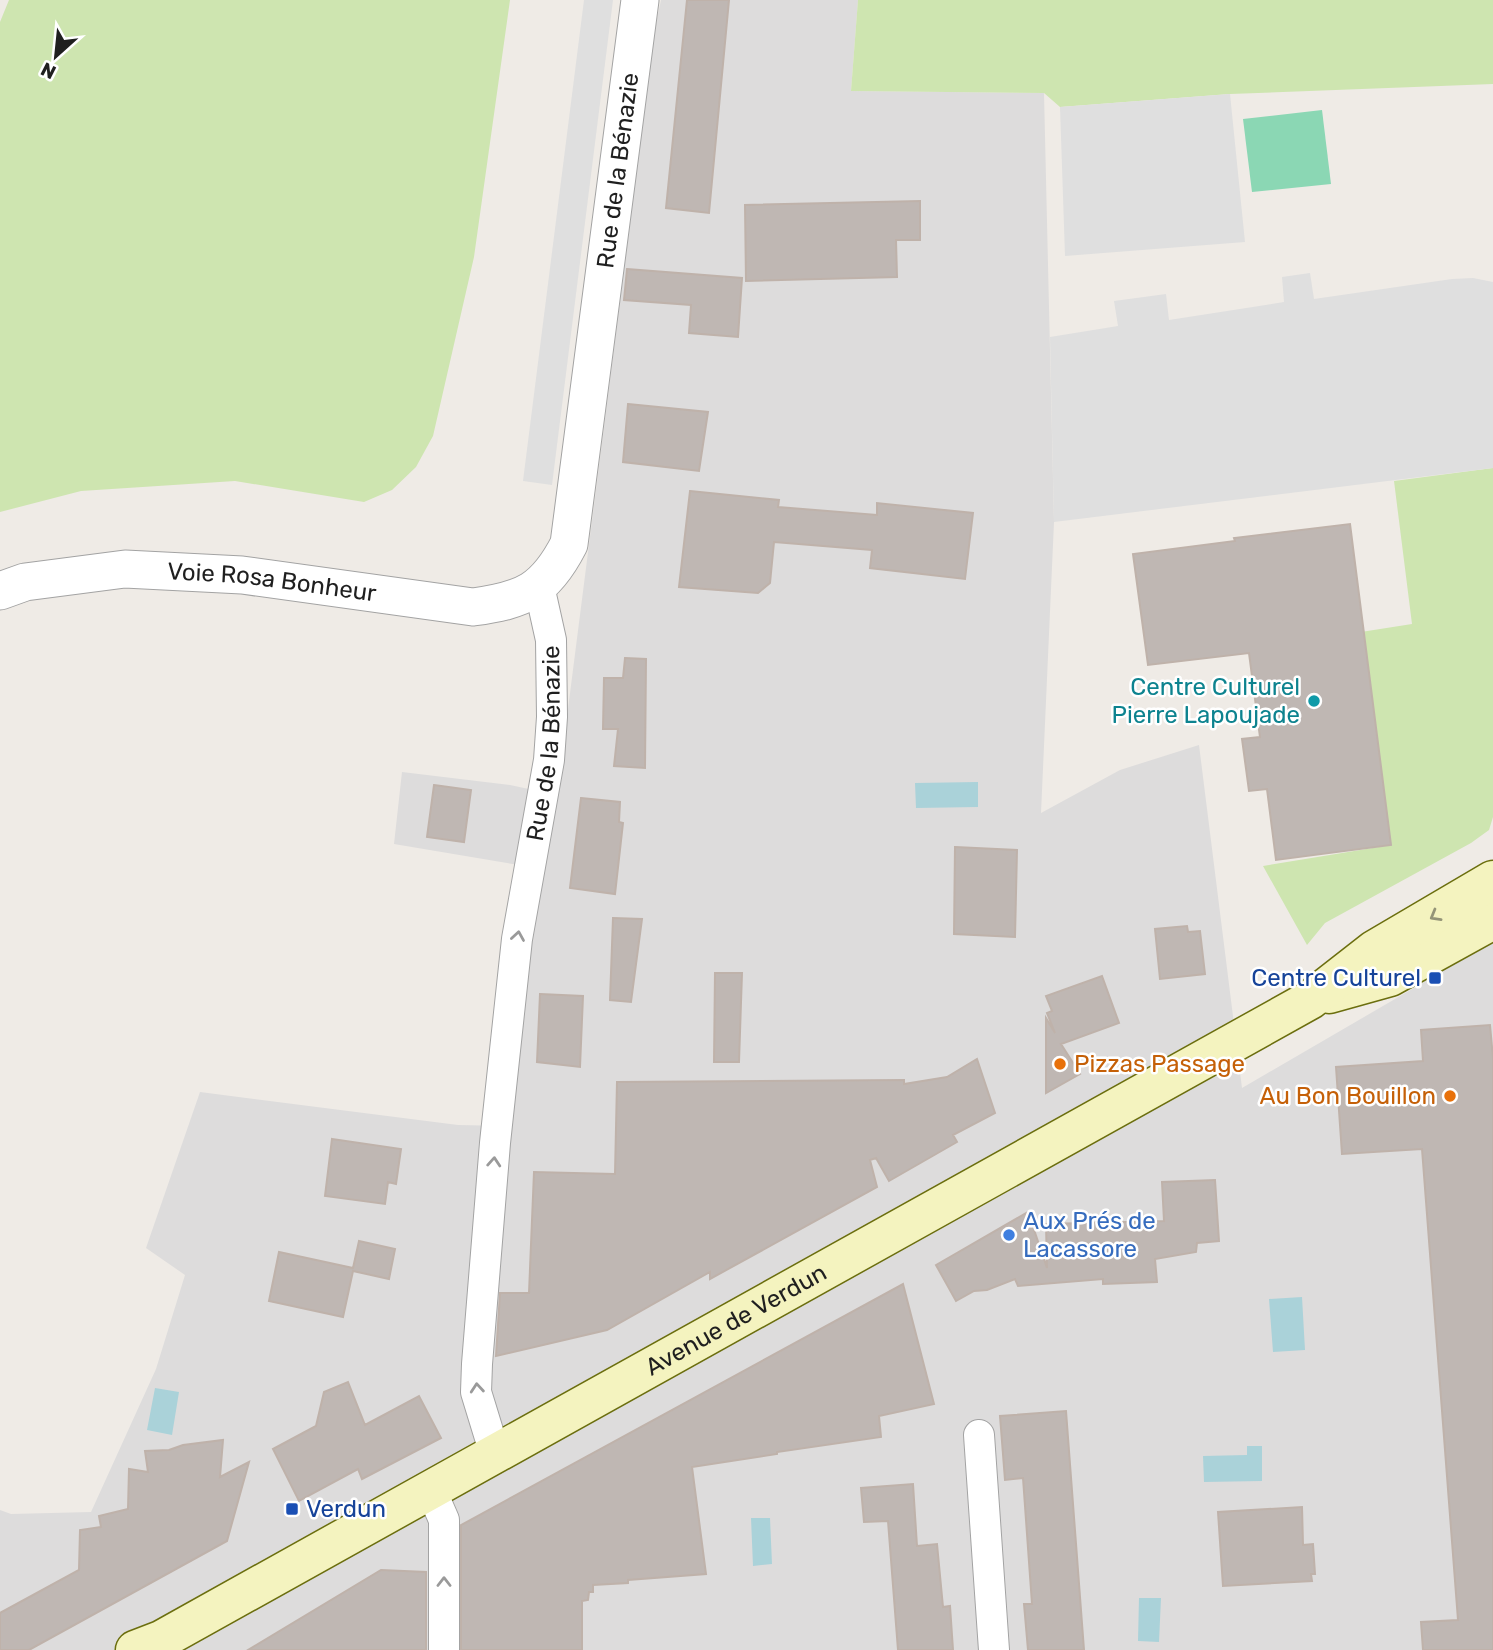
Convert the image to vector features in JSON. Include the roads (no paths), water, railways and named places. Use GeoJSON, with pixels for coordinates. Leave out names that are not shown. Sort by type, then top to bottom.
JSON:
{"type":"FeatureCollection","features":[{"type":"Feature","properties":{"kind":"main road","name":"Avenue de Verdun"},"geometry":{"type":"LineString","coordinates":[[149,1647],[1310,1000],[1374,950],[1493,880]]}},
{"type":"Feature","properties":{"kind":"main road","name":"Avenue de Verdun"},"geometry":{"type":"LineString","coordinates":[[1310,1000],[1390,977],[1493,920]]}},
{"type":"Feature","properties":{"kind":"street","name":"Rue de la Bénazie"},"geometry":{"type":"LineString","coordinates":[[495,1454],[476,1392],[477,1364],[495,1143],[517,939],[550,749],[551,640],[539,586],[557,566],[569,544],[640,0]]}},
{"type":"Feature","properties":{"kind":"street","name":"Voie Rosa Bonheur"},"geometry":{"type":"LineString","coordinates":[[0,592],[25,582],[125,569],[242,575],[473,607],[509,602],[539,586]]}},
{"type":"Feature","properties":{"kind":"street"},"geometry":{"type":"LineString","coordinates":[[979,1435],[994,1650]]}},
{"type":"Feature","properties":{"kind":"street"},"geometry":{"type":"LineString","coordinates":[[431,1490],[444,1520],[444,1650]]}},
{"type":"Feature","properties":{"kind":"water"},"geometry":{"type":"Polygon","coordinates":[[[978,782],[978,807],[916,808],[915,783],[978,782]]]}},
{"type":"Feature","properties":{"kind":"water"},"geometry":{"type":"Polygon","coordinates":[[[1302,1297],[1305,1350],[1273,1352],[1269,1299],[1302,1297]]]}},
{"type":"Feature","properties":{"kind":"water"},"geometry":{"type":"Polygon","coordinates":[[[155,1388],[179,1392],[172,1435],[147,1430],[155,1388]]]}},
{"type":"Feature","properties":{"kind":"water"},"geometry":{"type":"Polygon","coordinates":[[[1247,1446],[1262,1446],[1262,1481],[1204,1482],[1203,1456],[1247,1455],[1247,1446]]]}},
{"type":"Feature","properties":{"kind":"water"},"geometry":{"type":"Polygon","coordinates":[[[751,1518],[770,1518],[772,1564],[753,1566],[751,1518]]]}},
{"type":"Feature","properties":{"kind":"water"},"geometry":{"type":"Polygon","coordinates":[[[1139,1598],[1161,1598],[1159,1642],[1138,1641],[1139,1598]]]}},
{"type":"Feature","properties":{"kind":"place","name":"Centre Culturel Pierre Lapoujade"},"geometry":{"type":"Point","coordinates":[1314,701]}},
{"type":"Feature","properties":{"kind":"place","name":"Centre Culturel"},"geometry":{"type":"Point","coordinates":[1435,978]}},
{"type":"Feature","properties":{"kind":"place","name":"Pizzas Passage"},"geometry":{"type":"Point","coordinates":[1060,1064]}},
{"type":"Feature","properties":{"kind":"place","name":"Au Bon Bouillon"},"geometry":{"type":"Point","coordinates":[1450,1096]}},
{"type":"Feature","properties":{"kind":"place","name":"Aux Prés de Lacassore"},"geometry":{"type":"Point","coordinates":[1009,1235]}},
{"type":"Feature","properties":{"kind":"place","name":"Verdun"},"geometry":{"type":"Point","coordinates":[292,1509]}}]}
